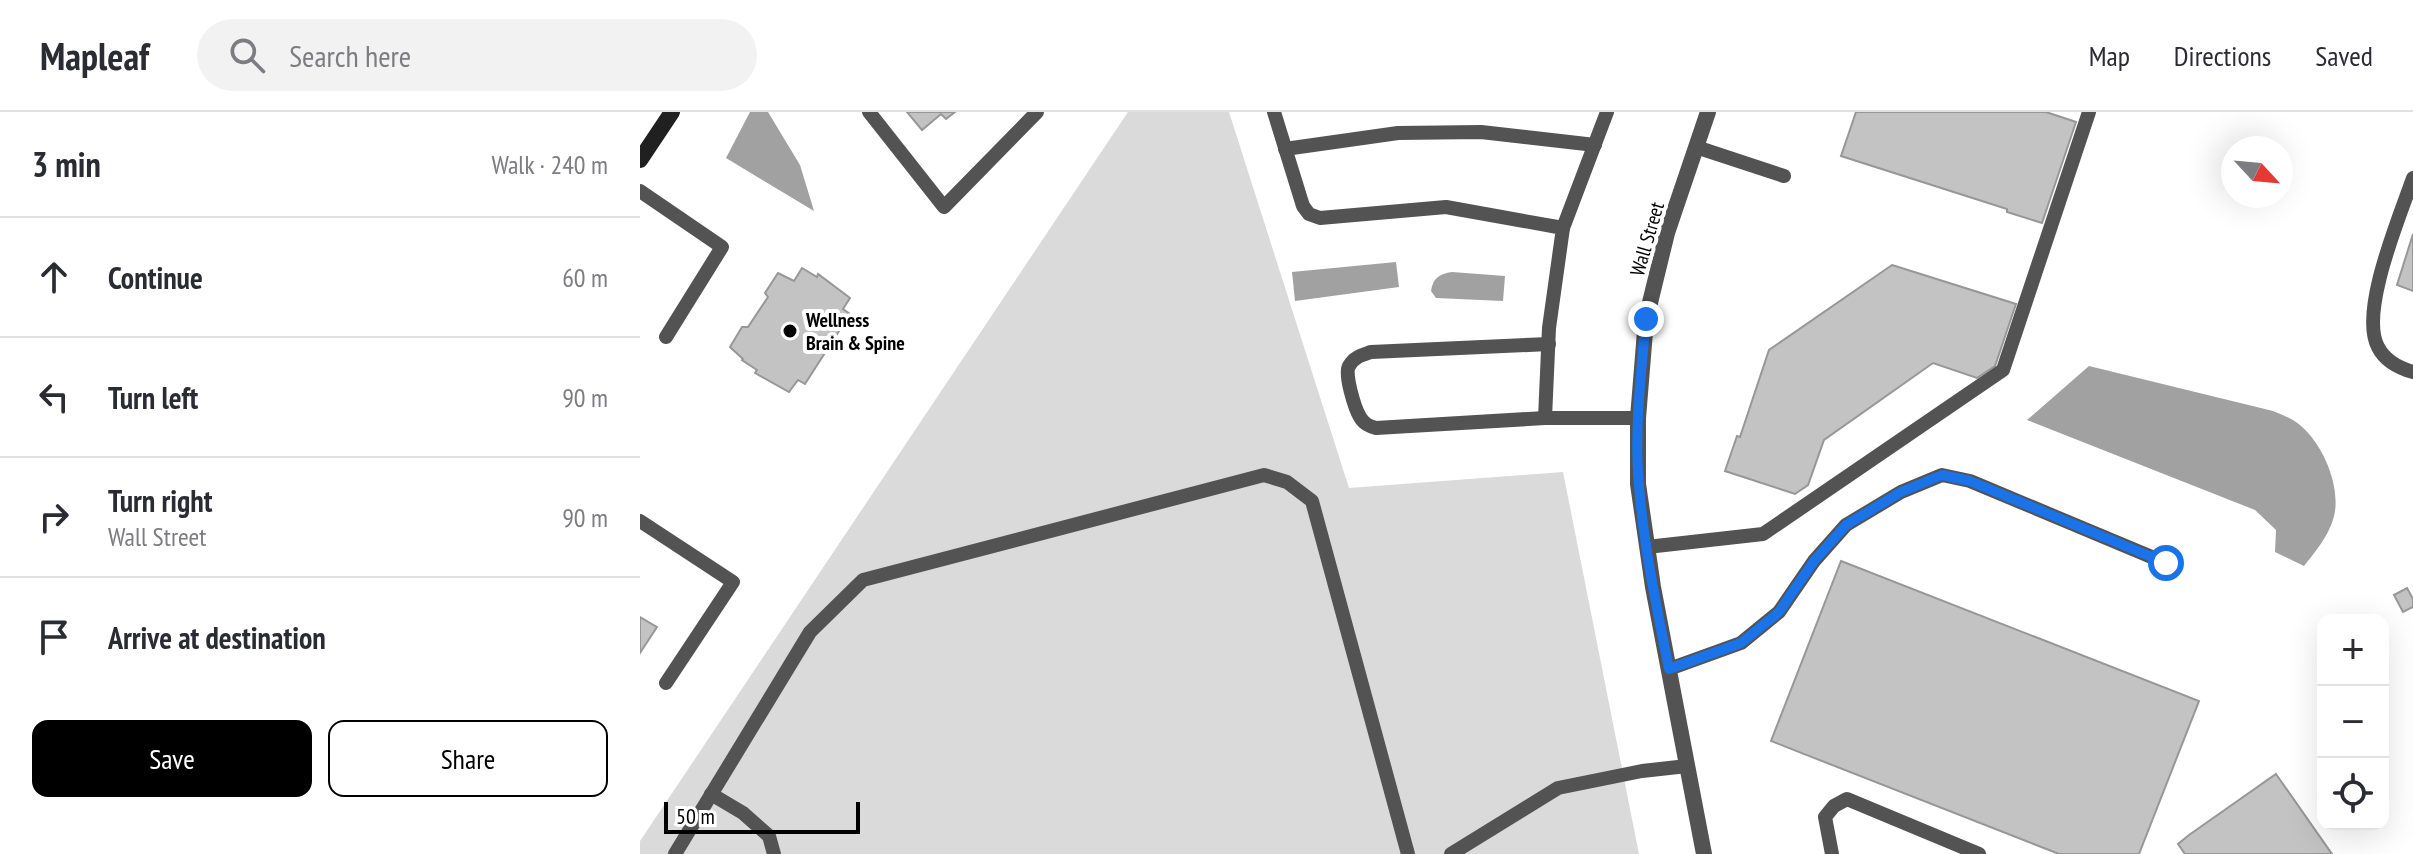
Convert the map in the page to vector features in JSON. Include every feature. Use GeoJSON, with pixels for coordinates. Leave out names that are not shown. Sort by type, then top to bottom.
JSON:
{"type":"FeatureCollection","features":[{"type":"Feature","properties":{"kind":"street"},"geometry":{"type":"LineString","coordinates":[[640,160],[672,112]]}},
{"type":"Feature","properties":{"kind":"street","name":"Wall Street"},"geometry":{"type":"LineString","coordinates":[[1704,854],[1647,547],[1638,484],[1638,418],[1646,319],[1667,233],[1708,112]]}},
{"type":"Feature","properties":{"kind":"lane"},"geometry":{"type":"LineString","coordinates":[[869,112],[944,207],[1037,112]]}},
{"type":"Feature","properties":{"kind":"lane"},"geometry":{"type":"LineString","coordinates":[[1274,112],[1303,206],[1309,214],[1320,218],[1446,207],[1563,228]]}},
{"type":"Feature","properties":{"kind":"lane"},"geometry":{"type":"LineString","coordinates":[[1545,418],[1549,344],[1563,228],[1607,112]]}},
{"type":"Feature","properties":{"kind":"lane"},"geometry":{"type":"LineString","coordinates":[[1647,547],[1763,534],[2003,370],[2089,112]]}},
{"type":"Feature","properties":{"kind":"lane"},"geometry":{"type":"LineString","coordinates":[[1285,149],[1398,133],[1481,132],[1595,145]]}},
{"type":"Feature","properties":{"kind":"lane"},"geometry":{"type":"LineString","coordinates":[[1696,147],[1784,176]]}},
{"type":"Feature","properties":{"kind":"lane"},"geometry":{"type":"LineString","coordinates":[[2413,178],[2379,279],[2373,330],[2377,346],[2387,359],[2413,372]]}},
{"type":"Feature","properties":{"kind":"lane"},"geometry":{"type":"LineString","coordinates":[[640,191],[722,247],[666,337]]}},
{"type":"Feature","properties":{"kind":"lane"},"geometry":{"type":"LineString","coordinates":[[1549,344],[1371,352],[1359,356],[1349,365],[1346,374],[1360,418],[1368,426],[1376,428],[1545,418],[1638,418]]}},
{"type":"Feature","properties":{"kind":"lane"},"geometry":{"type":"LineString","coordinates":[[675,854],[810,632],[863,580],[1264,475],[1287,482],[1312,501],[1408,854]]}},
{"type":"Feature","properties":{"kind":"lane"},"geometry":{"type":"LineString","coordinates":[[1669,669],[1741,643],[1779,612],[1814,561],[1846,525],[1901,492],[1942,475],[1970,481],[2166,563]]}},
{"type":"Feature","properties":{"kind":"lane"},"geometry":{"type":"LineString","coordinates":[[640,521],[733,582],[666,683]]}},
{"type":"Feature","properties":{"kind":"lane"},"geometry":{"type":"LineString","coordinates":[[1451,854],[1558,788],[1642,771],[1687,766]]}},
{"type":"Feature","properties":{"kind":"lane"},"geometry":{"type":"LineString","coordinates":[[711,794],[743,813],[769,836],[774,854]]}},
{"type":"Feature","properties":{"kind":"lane"},"geometry":{"type":"LineString","coordinates":[[1832,854],[1825,817],[1834,806],[1847,799],[1979,854]]}},
{"type":"Feature","properties":{"kind":"shaded area"},"geometry":{"type":"Polygon","coordinates":[[[750,112],[768,112],[800,165],[814,211],[726,158],[750,112]]]}},
{"type":"Feature","properties":{"kind":"shaded area"},"geometry":{"type":"Polygon","coordinates":[[[1128,112],[1229,112],[1349,488],[1563,472],[1639,854],[640,854],[640,841],[1128,112]]]}},
{"type":"Feature","properties":{"kind":"shaded area"},"geometry":{"type":"Polygon","coordinates":[[[1396,262],[1399,287],[1295,301],[1292,272],[1396,262]]]}},
{"type":"Feature","properties":{"kind":"shaded area"},"geometry":{"type":"Polygon","coordinates":[[[1452,272],[1505,276],[1503,301],[1436,298],[1431,291],[1433,283],[1440,275],[1452,272]]]}},
{"type":"Feature","properties":{"kind":"shaded area"},"geometry":{"type":"Polygon","coordinates":[[[2089,366],[2273,411],[2301,426],[2316,443],[2328,465],[2336,500],[2331,526],[2304,566],[2275,552],[2276,530],[2255,510],[2027,420],[2089,366]]]}},
{"type":"Feature","properties":{"kind":"building"},"geometry":{"type":"Polygon","coordinates":[[[907,112],[955,112],[946,119],[941,114],[922,130],[907,112]]]}},
{"type":"Feature","properties":{"kind":"building"},"geometry":{"type":"Polygon","coordinates":[[[1856,112],[2046,112],[2076,122],[2042,223],[1841,156],[1856,112]]]}},
{"type":"Feature","properties":{"kind":"building"},"geometry":{"type":"Polygon","coordinates":[[[2413,234],[2413,291],[2397,285],[2413,234]]]}},
{"type":"Feature","properties":{"kind":"building"},"geometry":{"type":"Polygon","coordinates":[[[1892,265],[2016,304],[1995,366],[1977,378],[1933,363],[1824,440],[1808,485],[1795,494],[1725,471],[1737,436],[1740,437],[1769,350],[1892,265]]]}},
{"type":"Feature","properties":{"kind":"building","name":"Wellness Brain & Spine"},"geometry":{"type":"Polygon","coordinates":[[[802,268],[817,277],[818,274],[850,298],[843,309],[850,314],[805,384],[798,380],[789,392],[755,373],[757,370],[730,347],[742,327],[748,327],[768,297],[765,293],[778,273],[794,281],[802,268]]]}},
{"type":"Feature","properties":{"kind":"building"},"geometry":{"type":"Polygon","coordinates":[[[1841,561],[2199,701],[2139,854],[2059,854],[1771,741],[1841,561]]]}},
{"type":"Feature","properties":{"kind":"building"},"geometry":{"type":"Polygon","coordinates":[[[2407,588],[2413,599],[2413,607],[2403,612],[2394,595],[2407,588]]]}},
{"type":"Feature","properties":{"kind":"building"},"geometry":{"type":"Polygon","coordinates":[[[640,617],[657,627],[640,653],[640,617]]]}},
{"type":"Feature","properties":{"kind":"building"},"geometry":{"type":"Polygon","coordinates":[[[2276,774],[2332,854],[2185,854],[2178,844],[2276,774]]]}},
{"type":"Feature","properties":{"kind":"place","name":"Wellness Brain & Spine"},"geometry":{"type":"Point","coordinates":[790,331]}},
{"type":"Feature","properties":{"kind":"route"},"geometry":{"type":"LineString","coordinates":[[1646,319],[1638,406],[1638,484],[1669,669],[1741,643],[1779,612],[1814,561],[1846,525],[1901,492],[1942,475],[1970,481],[2166,563]]}}]}
